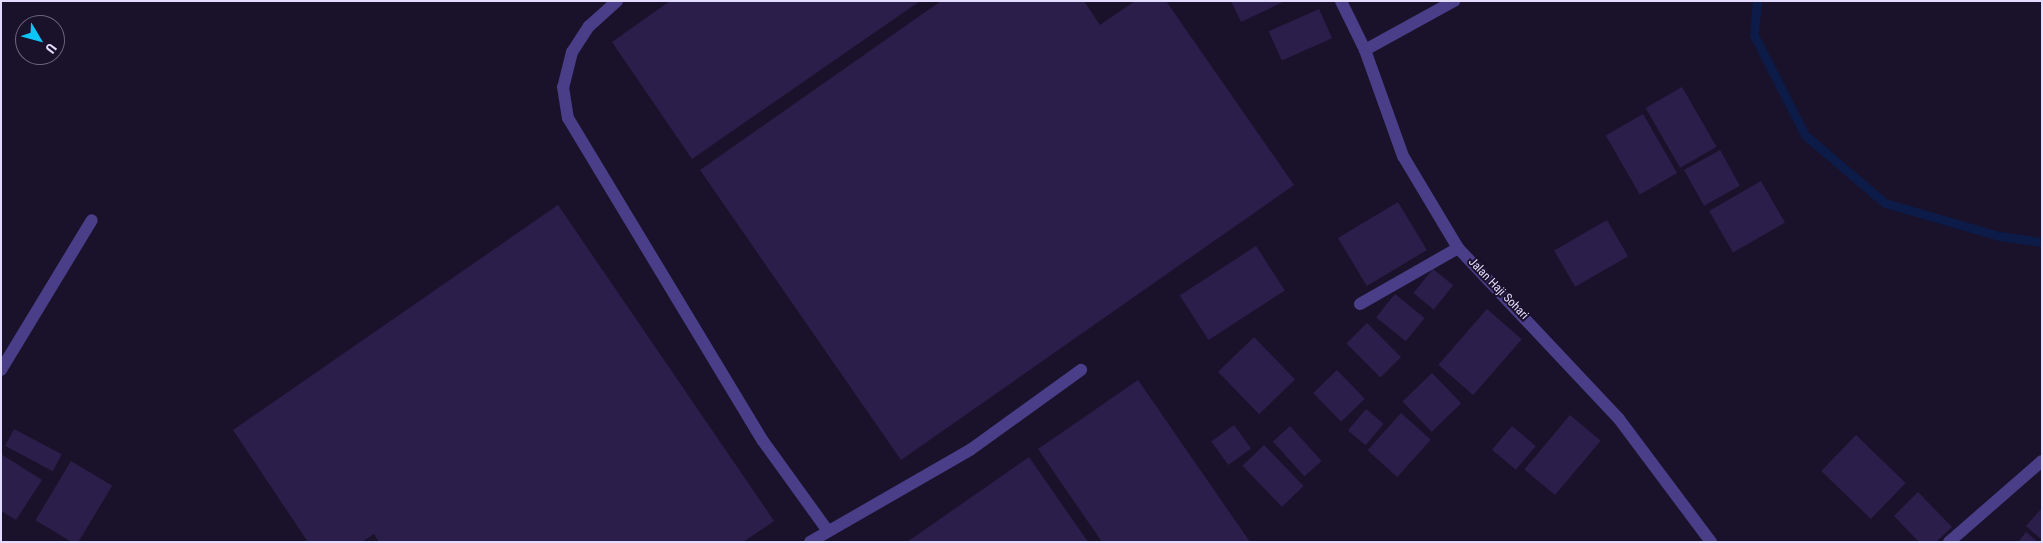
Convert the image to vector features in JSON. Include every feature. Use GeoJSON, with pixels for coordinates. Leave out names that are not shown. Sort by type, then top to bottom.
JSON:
{"type":"FeatureCollection","features":[{"type":"Feature","properties":{"kind":"street"},"geometry":{"type":"LineString","coordinates":[[617,1],[589,26],[572,52],[563,87],[568,118],[763,441],[828,531]]}},
{"type":"Feature","properties":{"kind":"street","name":"Jalan Haji Sohari"},"geometry":{"type":"LineString","coordinates":[[1341,1],[1365,50],[1403,156],[1458,248],[1619,419],[1712,542]]}},
{"type":"Feature","properties":{"kind":"street"},"geometry":{"type":"LineString","coordinates":[[1365,50],[1454,1]]}},
{"type":"Feature","properties":{"kind":"street"},"geometry":{"type":"LineString","coordinates":[[1,370],[92,220]]}},
{"type":"Feature","properties":{"kind":"street"},"geometry":{"type":"LineString","coordinates":[[1360,304],[1458,248]]}},
{"type":"Feature","properties":{"kind":"street"},"geometry":{"type":"LineString","coordinates":[[810,542],[970,450],[1081,370]]}},
{"type":"Feature","properties":{"kind":"street"},"geometry":{"type":"LineString","coordinates":[[1949,542],[2042,461]]}},
{"type":"Feature","properties":{"kind":"building"},"geometry":{"type":"Polygon","coordinates":[[[670,1],[920,1],[692,159],[612,42],[670,1]]]}},
{"type":"Feature","properties":{"kind":"building"},"geometry":{"type":"Polygon","coordinates":[[[941,1],[1084,1],[1100,25],[1135,1],[1166,1],[1294,185],[901,460],[700,170],[941,1]]]}},
{"type":"Feature","properties":{"kind":"building"},"geometry":{"type":"Polygon","coordinates":[[[1231,1],[1285,1],[1241,22],[1231,1]]]}},
{"type":"Feature","properties":{"kind":"building"},"geometry":{"type":"Polygon","coordinates":[[[1319,9],[1332,38],[1282,61],[1269,31],[1319,9]]]}},
{"type":"Feature","properties":{"kind":"building"},"geometry":{"type":"Polygon","coordinates":[[[1682,87],[1716,147],[1680,168],[1646,108],[1682,87]]]}},
{"type":"Feature","properties":{"kind":"building"},"geometry":{"type":"Polygon","coordinates":[[[1643,114],[1677,173],[1640,194],[1606,136],[1643,114]]]}},
{"type":"Feature","properties":{"kind":"building"},"geometry":{"type":"Polygon","coordinates":[[[1720,150],[1740,186],[1704,206],[1684,170],[1720,150]]]}},
{"type":"Feature","properties":{"kind":"building"},"geometry":{"type":"Polygon","coordinates":[[[1761,181],[1785,223],[1733,253],[1709,211],[1761,181]]]}},
{"type":"Feature","properties":{"kind":"building"},"geometry":{"type":"Polygon","coordinates":[[[1398,202],[1427,250],[1367,286],[1338,238],[1398,202]]]}},
{"type":"Feature","properties":{"kind":"building"},"geometry":{"type":"Polygon","coordinates":[[[558,205],[774,521],[743,542],[379,542],[374,534],[362,542],[308,542],[233,430],[558,205]]]}},
{"type":"Feature","properties":{"kind":"building"},"geometry":{"type":"Polygon","coordinates":[[[1607,220],[1628,256],[1575,287],[1554,250],[1607,220]]]}},
{"type":"Feature","properties":{"kind":"building"},"geometry":{"type":"Polygon","coordinates":[[[1256,246],[1285,290],[1209,340],[1180,296],[1256,246]]]}},
{"type":"Feature","properties":{"kind":"building"},"geometry":{"type":"Polygon","coordinates":[[[1433,269],[1453,285],[1434,309],[1413,293],[1433,269]]]}},
{"type":"Feature","properties":{"kind":"building"},"geometry":{"type":"Polygon","coordinates":[[[1395,294],[1425,318],[1406,341],[1376,317],[1395,294]]]}},
{"type":"Feature","properties":{"kind":"building"},"geometry":{"type":"Polygon","coordinates":[[[1487,309],[1522,339],[1473,395],[1438,365],[1487,309]]]}},
{"type":"Feature","properties":{"kind":"building"},"geometry":{"type":"Polygon","coordinates":[[[1367,323],[1401,357],[1380,377],[1346,344],[1367,323]]]}},
{"type":"Feature","properties":{"kind":"building"},"geometry":{"type":"Polygon","coordinates":[[[1254,337],[1295,379],[1259,414],[1218,372],[1254,337]]]}},
{"type":"Feature","properties":{"kind":"building"},"geometry":{"type":"Polygon","coordinates":[[[1337,370],[1365,399],[1341,422],[1313,393],[1337,370]]]}},
{"type":"Feature","properties":{"kind":"building"},"geometry":{"type":"Polygon","coordinates":[[[1432,373],[1461,403],[1432,432],[1403,401],[1432,373]]]}},
{"type":"Feature","properties":{"kind":"building"},"geometry":{"type":"Polygon","coordinates":[[[1138,380],[1250,542],[1102,542],[1038,449],[1138,380]]]}},
{"type":"Feature","properties":{"kind":"building"},"geometry":{"type":"Polygon","coordinates":[[[1366,409],[1384,424],[1366,445],[1348,430],[1366,409]]]}},
{"type":"Feature","properties":{"kind":"building"},"geometry":{"type":"Polygon","coordinates":[[[1401,413],[1431,440],[1397,477],[1368,450],[1401,413]]]}},
{"type":"Feature","properties":{"kind":"building"},"geometry":{"type":"Polygon","coordinates":[[[1570,415],[1601,441],[1555,495],[1524,469],[1570,415]]]}},
{"type":"Feature","properties":{"kind":"building"},"geometry":{"type":"Polygon","coordinates":[[[1234,425],[1251,448],[1228,465],[1211,441],[1234,425]]]}},
{"type":"Feature","properties":{"kind":"building"},"geometry":{"type":"Polygon","coordinates":[[[1290,426],[1321,461],[1304,476],[1273,441],[1290,426]]]}},
{"type":"Feature","properties":{"kind":"building"},"geometry":{"type":"Polygon","coordinates":[[[1512,426],[1536,446],[1516,470],[1492,450],[1512,426]]]}},
{"type":"Feature","properties":{"kind":"building"},"geometry":{"type":"Polygon","coordinates":[[[14,429],[62,454],[53,471],[5,446],[14,429]]]}},
{"type":"Feature","properties":{"kind":"building"},"geometry":{"type":"Polygon","coordinates":[[[1856,435],[1906,483],[1871,519],[1821,471],[1856,435]]]}},
{"type":"Feature","properties":{"kind":"building"},"geometry":{"type":"Polygon","coordinates":[[[1264,445],[1304,486],[1282,507],[1242,466],[1264,445]]]}},
{"type":"Feature","properties":{"kind":"building"},"geometry":{"type":"Polygon","coordinates":[[[1,454],[42,480],[16,520],[1,511],[1,454]]]}},
{"type":"Feature","properties":{"kind":"building"},"geometry":{"type":"Polygon","coordinates":[[[1029,457],[1088,542],[907,542],[1029,457]]]}},
{"type":"Feature","properties":{"kind":"building"},"geometry":{"type":"Polygon","coordinates":[[[71,461],[112,486],[78,542],[72,542],[35,520],[71,461]]]}},
{"type":"Feature","properties":{"kind":"building"},"geometry":{"type":"Polygon","coordinates":[[[1918,492],[1952,527],[1936,542],[1919,542],[1894,516],[1918,492]]]}},
{"type":"Feature","properties":{"kind":"building"},"geometry":{"type":"Polygon","coordinates":[[[2042,508],[2042,540],[2026,526],[2042,508]]]}},
{"type":"Feature","properties":{"kind":"building"},"geometry":{"type":"Polygon","coordinates":[[[2026,532],[2038,542],[2018,542],[2026,532]]]}},
{"type":"Feature","properties":{"kind":"waterway"},"geometry":{"type":"LineString","coordinates":[[1757,1],[1754,35],[1805,135],[1885,203],[1999,236],[2042,242]]}}]}
